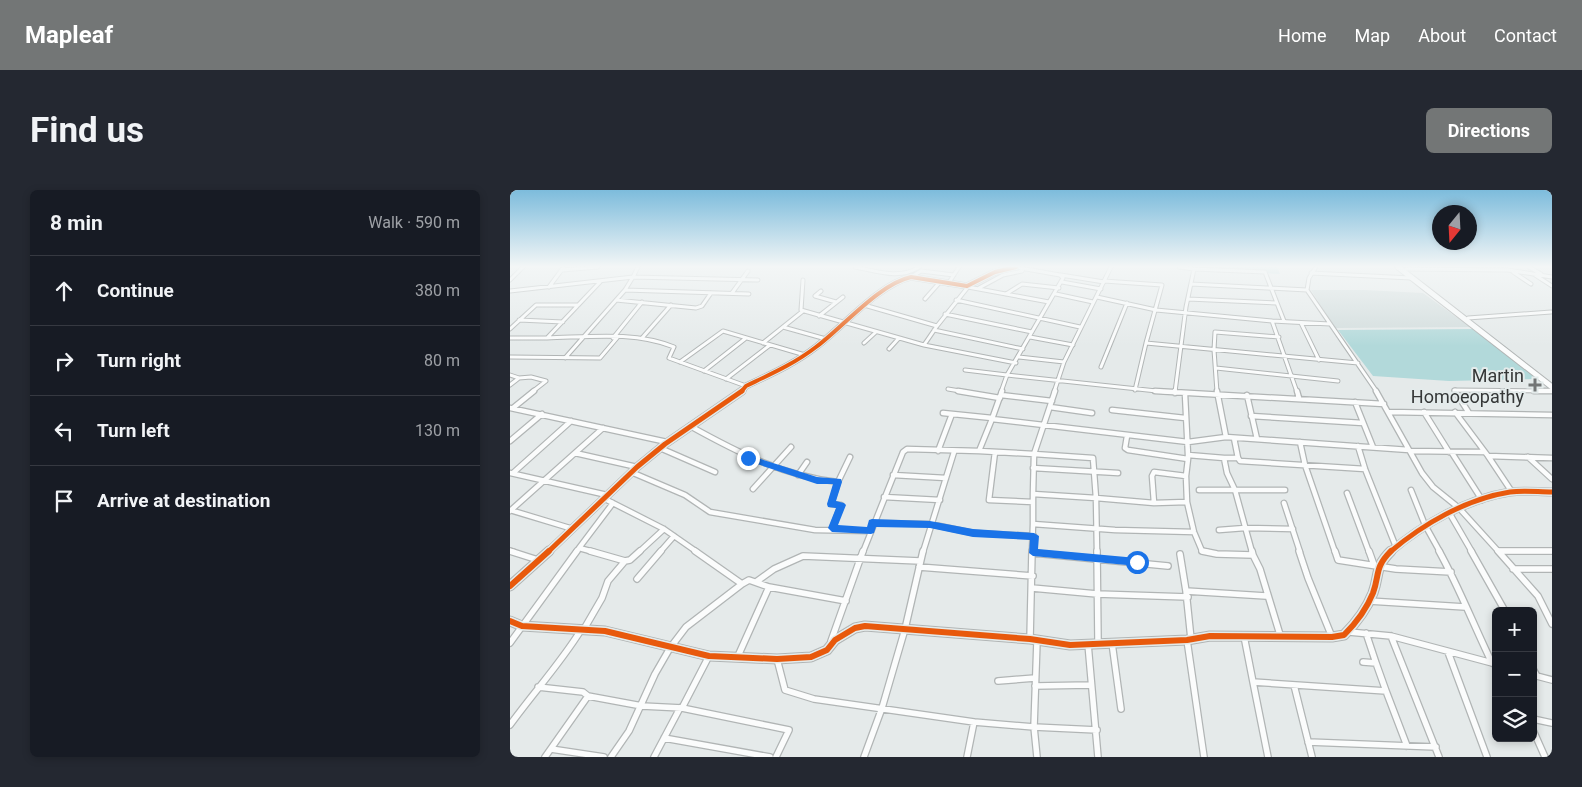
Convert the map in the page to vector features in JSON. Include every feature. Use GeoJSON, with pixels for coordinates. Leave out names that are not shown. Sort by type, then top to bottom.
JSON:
{"type":"FeatureCollection","features":[{"type":"Feature","properties":{"kind":"street"},"geometry":{"type":"LineString","coordinates":[[547,338],[589,293]]}},
{"type":"Feature","properties":{"kind":"street"},"geometry":{"type":"LineString","coordinates":[[564,358],[622,293]]}},
{"type":"Feature","properties":{"kind":"street"},"geometry":{"type":"LineString","coordinates":[[616,300],[700,308],[711,293]]}},
{"type":"Feature","properties":{"kind":"street"},"geometry":{"type":"LineString","coordinates":[[740,293],[750,294]]}},
{"type":"Feature","properties":{"kind":"street"},"geometry":{"type":"LineString","coordinates":[[802,293],[801,310],[803,311]]}},
{"type":"Feature","properties":{"kind":"street"},"geometry":{"type":"LineString","coordinates":[[819,293],[815,296],[836,302]]}},
{"type":"Feature","properties":{"kind":"street"},"geometry":{"type":"LineString","coordinates":[[510,586],[574,530],[605,496],[660,448],[746,386],[793,364],[826,339],[864,305],[881,293]]}},
{"type":"Feature","properties":{"kind":"street"},"geometry":{"type":"LineString","coordinates":[[925,299],[930,293]]}},
{"type":"Feature","properties":{"kind":"street"},"geometry":{"type":"LineString","coordinates":[[924,345],[945,314],[963,293]]}},
{"type":"Feature","properties":{"kind":"street"},"geometry":{"type":"LineString","coordinates":[[1037,757],[1034,727],[1035,678],[1032,588],[1034,454],[1064,362],[1080,327],[1099,293]]}},
{"type":"Feature","properties":{"kind":"street"},"geometry":{"type":"LineString","coordinates":[[1135,390],[1160,293]]}},
{"type":"Feature","properties":{"kind":"street"},"geometry":{"type":"LineString","coordinates":[[1174,393],[1189,293]]}},
{"type":"Feature","properties":{"kind":"street"},"geometry":{"type":"LineString","coordinates":[[1274,293],[1284,321]]}},
{"type":"Feature","properties":{"kind":"street"},"geometry":{"type":"LineString","coordinates":[[1309,293],[1384,404],[1422,473],[1433,487],[1459,508],[1538,596],[1552,624]]}},
{"type":"Feature","properties":{"kind":"street"},"geometry":{"type":"LineString","coordinates":[[1432,293],[1552,387]]}},
{"type":"Feature","properties":{"kind":"street"},"geometry":{"type":"LineString","coordinates":[[1437,293],[1533,368],[1537,374]]}},
{"type":"Feature","properties":{"kind":"street"},"geometry":{"type":"LineString","coordinates":[[1006,294],[1049,302]]}},
{"type":"Feature","properties":{"kind":"street"},"geometry":{"type":"LineString","coordinates":[[979,452],[1001,396],[1007,375],[1016,363],[1049,302],[1056,294],[1093,302]]}},
{"type":"Feature","properties":{"kind":"street"},"geometry":{"type":"LineString","coordinates":[[819,316],[843,297]]}},
{"type":"Feature","properties":{"kind":"street"},"geometry":{"type":"LineString","coordinates":[[1097,297],[1127,302],[1156,310],[1272,321],[1330,324]]}},
{"type":"Feature","properties":{"kind":"street"},"geometry":{"type":"LineString","coordinates":[[1188,299],[1277,303]]}},
{"type":"Feature","properties":{"kind":"street"},"geometry":{"type":"LineString","coordinates":[[956,300],[1080,327]]}},
{"type":"Feature","properties":{"kind":"street"},"geometry":{"type":"LineString","coordinates":[[510,357],[600,358],[642,302]]}},
{"type":"Feature","properties":{"kind":"street"},"geometry":{"type":"LineString","coordinates":[[1101,367],[1127,302]]}},
{"type":"Feature","properties":{"kind":"street"},"geometry":{"type":"LineString","coordinates":[[510,329],[536,305],[578,305]]}},
{"type":"Feature","properties":{"kind":"street"},"geometry":{"type":"LineString","coordinates":[[642,338],[671,305]]}},
{"type":"Feature","properties":{"kind":"street"},"geometry":{"type":"LineString","coordinates":[[864,305],[935,328],[1024,349]]}},
{"type":"Feature","properties":{"kind":"street"},"geometry":{"type":"LineString","coordinates":[[803,311],[924,345],[1016,363]]}},
{"type":"Feature","properties":{"kind":"street"},"geometry":{"type":"LineString","coordinates":[[763,343],[803,311]]}},
{"type":"Feature","properties":{"kind":"street"},"geometry":{"type":"LineString","coordinates":[[1468,318],[1551,312]]}},
{"type":"Feature","properties":{"kind":"street"},"geometry":{"type":"LineString","coordinates":[[945,314],[1073,344]]}},
{"type":"Feature","properties":{"kind":"street"},"geometry":{"type":"LineString","coordinates":[[519,320],[563,322]]}},
{"type":"Feature","properties":{"kind":"street"},"geometry":{"type":"LineString","coordinates":[[1272,321],[1299,398]]}},
{"type":"Feature","properties":{"kind":"street"},"geometry":{"type":"LineString","coordinates":[[1301,323],[1319,360]]}},
{"type":"Feature","properties":{"kind":"street"},"geometry":{"type":"LineString","coordinates":[[783,327],[826,339]]}},
{"type":"Feature","properties":{"kind":"street"},"geometry":{"type":"LineString","coordinates":[[680,362],[723,331],[805,355]]}},
{"type":"Feature","properties":{"kind":"street"},"geometry":{"type":"LineString","coordinates":[[864,343],[876,332]]}},
{"type":"Feature","properties":{"kind":"street"},"geometry":{"type":"LineString","coordinates":[[1226,437],[1217,394],[1214,350],[1215,332],[1279,337]]}},
{"type":"Feature","properties":{"kind":"street"},"geometry":{"type":"LineString","coordinates":[[510,338],[642,338],[674,347],[669,358],[746,386]]}},
{"type":"Feature","properties":{"kind":"street"},"geometry":{"type":"LineString","coordinates":[[704,371],[746,338]]}},
{"type":"Feature","properties":{"kind":"street"},"geometry":{"type":"LineString","coordinates":[[889,349],[899,338]]}},
{"type":"Feature","properties":{"kind":"street"},"geometry":{"type":"LineString","coordinates":[[1146,343],[1358,363]]}},
{"type":"Feature","properties":{"kind":"street"},"geometry":{"type":"LineString","coordinates":[[726,379],[770,345]]}},
{"type":"Feature","properties":{"kind":"street"},"geometry":{"type":"LineString","coordinates":[[1019,357],[1064,362]]}},
{"type":"Feature","properties":{"kind":"street"},"geometry":{"type":"LineString","coordinates":[[1216,368],[1338,381]]}},
{"type":"Feature","properties":{"kind":"street"},"geometry":{"type":"LineString","coordinates":[[966,370],[1135,390],[1384,404]]}},
{"type":"Feature","properties":{"kind":"street"},"geometry":{"type":"LineString","coordinates":[[510,375],[519,378],[532,377],[546,381],[511,409]]}},
{"type":"Feature","properties":{"kind":"street"},"geometry":{"type":"LineString","coordinates":[[510,385],[519,378]]}},
{"type":"Feature","properties":{"kind":"street"},"geometry":{"type":"LineString","coordinates":[[948,388],[1052,401]]}},
{"type":"Feature","properties":{"kind":"street"},"geometry":{"type":"LineString","coordinates":[[1469,412],[1454,390],[1552,391]]}},
{"type":"Feature","properties":{"kind":"street"},"geometry":{"type":"LineString","coordinates":[[1185,394],[1188,457],[1184,488],[1194,532],[1202,551],[1217,554],[1253,555]]}},
{"type":"Feature","properties":{"kind":"street"},"geometry":{"type":"LineString","coordinates":[[1247,396],[1257,439]]}},
{"type":"Feature","properties":{"kind":"street"},"geometry":{"type":"LineString","coordinates":[[1355,402],[1373,447]]}},
{"type":"Feature","properties":{"kind":"street"},"geometry":{"type":"LineString","coordinates":[[1050,407],[1092,413]]}},
{"type":"Feature","properties":{"kind":"street"},"geometry":{"type":"LineString","coordinates":[[511,409],[668,442]]}},
{"type":"Feature","properties":{"kind":"street"},"geometry":{"type":"LineString","coordinates":[[1112,410],[1185,418]]}},
{"type":"Feature","properties":{"kind":"street"},"geometry":{"type":"LineString","coordinates":[[1389,412],[1552,415]]}},
{"type":"Feature","properties":{"kind":"street"},"geometry":{"type":"LineString","coordinates":[[1424,412],[1482,500]]}},
{"type":"Feature","properties":{"kind":"street"},"geometry":{"type":"LineString","coordinates":[[1455,412],[1512,492]]}},
{"type":"Feature","properties":{"kind":"street"},"geometry":{"type":"LineString","coordinates":[[943,413],[1188,442],[1226,437],[1552,458]]}},
{"type":"Feature","properties":{"kind":"street"},"geometry":{"type":"LineString","coordinates":[[510,441],[542,414]]}},
{"type":"Feature","properties":{"kind":"street"},"geometry":{"type":"LineString","coordinates":[[938,451],[952,414]]}},
{"type":"Feature","properties":{"kind":"street"},"geometry":{"type":"LineString","coordinates":[[1252,416],[1363,423]]}},
{"type":"Feature","properties":{"kind":"street"},"geometry":{"type":"LineString","coordinates":[[511,473],[571,421]]}},
{"type":"Feature","properties":{"kind":"street"},"geometry":{"type":"LineString","coordinates":[[690,426],[748,458],[798,475],[817,480],[838,482]]}},
{"type":"Feature","properties":{"kind":"street"},"geometry":{"type":"LineString","coordinates":[[510,510],[603,428]]}},
{"type":"Feature","properties":{"kind":"street"},"geometry":{"type":"LineString","coordinates":[[1127,436],[1125,448],[1128,450],[1188,457],[1238,458],[1240,461],[1365,469]]}},
{"type":"Feature","properties":{"kind":"street"},"geometry":{"type":"LineString","coordinates":[[1234,438],[1238,458]]}},
{"type":"Feature","properties":{"kind":"street"},"geometry":{"type":"LineString","coordinates":[[1300,442],[1305,465],[1338,560],[1396,569],[1451,572]]}},
{"type":"Feature","properties":{"kind":"street"},"geometry":{"type":"LineString","coordinates":[[1358,446],[1365,469],[1396,547]]}},
{"type":"Feature","properties":{"kind":"street"},"geometry":{"type":"LineString","coordinates":[[753,489],[791,447]]}},
{"type":"Feature","properties":{"kind":"street"},"geometry":{"type":"LineString","coordinates":[[660,448],[715,472]]}},
{"type":"Feature","properties":{"kind":"street"},"geometry":{"type":"LineString","coordinates":[[829,648],[871,531],[872,523],[899,458],[907,449],[1092,458],[1096,498],[1098,642]]}},
{"type":"Feature","properties":{"kind":"street"},"geometry":{"type":"LineString","coordinates":[[864,757],[882,708],[905,629],[930,524],[940,500],[954,452]]}},
{"type":"Feature","properties":{"kind":"street"},"geometry":{"type":"LineString","coordinates":[[995,452],[989,500],[1033,502]]}},
{"type":"Feature","properties":{"kind":"street"},"geometry":{"type":"LineString","coordinates":[[575,453],[637,467]]}},
{"type":"Feature","properties":{"kind":"street"},"geometry":{"type":"LineString","coordinates":[[832,528],[841,505],[831,504],[838,482],[850,457]]}},
{"type":"Feature","properties":{"kind":"street"},"geometry":{"type":"LineString","coordinates":[[1528,457],[1552,479]]}},
{"type":"Feature","properties":{"kind":"street"},"geometry":{"type":"LineString","coordinates":[[1224,458],[1227,473],[1235,490],[1253,555],[1260,569],[1266,596],[1281,638]]}},
{"type":"Feature","properties":{"kind":"street"},"geometry":{"type":"LineString","coordinates":[[798,475],[807,462]]}},
{"type":"Feature","properties":{"kind":"street"},"geometry":{"type":"LineString","coordinates":[[1033,468],[1118,473]]}},
{"type":"Feature","properties":{"kind":"street"},"geometry":{"type":"LineString","coordinates":[[631,472],[685,495],[712,513],[731,514],[815,530],[832,528],[871,531]]}},
{"type":"Feature","properties":{"kind":"street"},"geometry":{"type":"LineString","coordinates":[[1154,503],[1154,472],[1186,476]]}},
{"type":"Feature","properties":{"kind":"street"},"geometry":{"type":"LineString","coordinates":[[511,473],[546,479],[605,496],[664,529],[742,584]]}},
{"type":"Feature","properties":{"kind":"street"},"geometry":{"type":"LineString","coordinates":[[892,475],[946,478]]}},
{"type":"Feature","properties":{"kind":"street"},"geometry":{"type":"LineString","coordinates":[[1199,490],[1285,490]]}},
{"type":"Feature","properties":{"kind":"street"},"geometry":{"type":"LineString","coordinates":[[1411,490],[1425,525],[1451,572],[1465,607],[1492,660]]}},
{"type":"Feature","properties":{"kind":"street"},"geometry":{"type":"LineString","coordinates":[[1376,565],[1425,525],[1459,508],[1512,492],[1552,492]]}},
{"type":"Feature","properties":{"kind":"street"},"geometry":{"type":"LineString","coordinates":[[510,622],[522,626],[583,629],[620,634],[670,648],[709,656],[777,659],[812,657],[829,648],[835,640],[855,628],[865,626],[1070,644],[1189,639],[1210,636],[1332,637],[1344,635],[1347,632],[1374,592],[1376,565],[1347,493]]}},
{"type":"Feature","properties":{"kind":"street"},"geometry":{"type":"LineString","coordinates":[[1033,494],[1154,503],[1187,502]]}},
{"type":"Feature","properties":{"kind":"street"},"geometry":{"type":"LineString","coordinates":[[884,497],[940,500]]}},
{"type":"Feature","properties":{"kind":"street"},"geometry":{"type":"LineString","coordinates":[[510,642],[613,502]]}},
{"type":"Feature","properties":{"kind":"street"},"geometry":{"type":"LineString","coordinates":[[1284,503],[1308,578],[1332,637]]}},
{"type":"Feature","properties":{"kind":"street"},"geometry":{"type":"LineString","coordinates":[[510,510],[574,530]]}},
{"type":"Feature","properties":{"kind":"street"},"geometry":{"type":"LineString","coordinates":[[1450,514],[1503,607]]}},
{"type":"Feature","properties":{"kind":"street"},"geometry":{"type":"LineString","coordinates":[[872,523],[930,524],[973,533],[1034,536]]}},
{"type":"Feature","properties":{"kind":"street"},"geometry":{"type":"LineString","coordinates":[[1033,524],[1194,532]]}},
{"type":"Feature","properties":{"kind":"street"},"geometry":{"type":"LineString","coordinates":[[1219,530],[1245,528],[1293,529]]}},
{"type":"Feature","properties":{"kind":"street"},"geometry":{"type":"LineString","coordinates":[[579,548],[625,561],[630,560],[664,529]]}},
{"type":"Feature","properties":{"kind":"street"},"geometry":{"type":"LineString","coordinates":[[637,579],[674,536]]}},
{"type":"Feature","properties":{"kind":"street"},"geometry":{"type":"LineString","coordinates":[[510,550],[540,560]]}},
{"type":"Feature","properties":{"kind":"street"},"geometry":{"type":"LineString","coordinates":[[1499,551],[1552,551]]}},
{"type":"Feature","properties":{"kind":"street"},"geometry":{"type":"LineString","coordinates":[[1033,553],[1168,566]]}},
{"type":"Feature","properties":{"kind":"street"},"geometry":{"type":"LineString","coordinates":[[1180,554],[1188,597],[1189,639],[1204,757]]}},
{"type":"Feature","properties":{"kind":"street"},"geometry":{"type":"LineString","coordinates":[[756,582],[774,569],[803,556],[919,564],[1033,576]]}},
{"type":"Feature","properties":{"kind":"street"},"geometry":{"type":"LineString","coordinates":[[510,725],[538,687],[566,654],[602,598],[608,581],[625,561]]}},
{"type":"Feature","properties":{"kind":"street"},"geometry":{"type":"LineString","coordinates":[[1513,569],[1552,569]]}},
{"type":"Feature","properties":{"kind":"street"},"geometry":{"type":"LineString","coordinates":[[611,757],[642,706],[655,674],[670,648],[686,627],[742,584],[749,580],[769,587],[846,601]]}},
{"type":"Feature","properties":{"kind":"street"},"geometry":{"type":"LineString","coordinates":[[738,656],[769,587]]}},
{"type":"Feature","properties":{"kind":"street"},"geometry":{"type":"LineString","coordinates":[[1032,588],[1097,594],[1188,597]]}},
{"type":"Feature","properties":{"kind":"street"},"geometry":{"type":"LineString","coordinates":[[1186,590],[1266,596]]}},
{"type":"Feature","properties":{"kind":"street"},"geometry":{"type":"LineString","coordinates":[[1369,602],[1465,607]]}},
{"type":"Feature","properties":{"kind":"street"},"geometry":{"type":"LineString","coordinates":[[1347,632],[1391,636],[1492,663]]}},
{"type":"Feature","properties":{"kind":"street"},"geometry":{"type":"LineString","coordinates":[[1366,633],[1407,746]]}},
{"type":"Feature","properties":{"kind":"street"},"geometry":{"type":"LineString","coordinates":[[1244,636],[1268,757]]}},
{"type":"Feature","properties":{"kind":"street"},"geometry":{"type":"LineString","coordinates":[[1391,636],[1440,757]]}},
{"type":"Feature","properties":{"kind":"street"},"geometry":{"type":"LineString","coordinates":[[1088,643],[1090,685],[1097,730],[1098,757]]}},
{"type":"Feature","properties":{"kind":"street"},"geometry":{"type":"LineString","coordinates":[[1112,643],[1121,709]]}},
{"type":"Feature","properties":{"kind":"street"},"geometry":{"type":"LineString","coordinates":[[1448,652],[1487,757]]}},
{"type":"Feature","properties":{"kind":"street"},"geometry":{"type":"LineString","coordinates":[[654,757],[709,656]]}},
{"type":"Feature","properties":{"kind":"street"},"geometry":{"type":"LineString","coordinates":[[777,659],[785,690],[814,699],[974,722],[1097,730]]}},
{"type":"Feature","properties":{"kind":"street"},"geometry":{"type":"LineString","coordinates":[[1363,662],[1376,663]]}},
{"type":"Feature","properties":{"kind":"street"},"geometry":{"type":"LineString","coordinates":[[1537,676],[1552,680]]}},
{"type":"Feature","properties":{"kind":"street"},"geometry":{"type":"LineString","coordinates":[[998,681],[1035,678]]}},
{"type":"Feature","properties":{"kind":"street"},"geometry":{"type":"LineString","coordinates":[[1253,682],[1386,691]]}},
{"type":"Feature","properties":{"kind":"street"},"geometry":{"type":"LineString","coordinates":[[1035,686],[1090,685]]}},
{"type":"Feature","properties":{"kind":"street"},"geometry":{"type":"LineString","coordinates":[[1294,685],[1312,757]]}},
{"type":"Feature","properties":{"kind":"street"},"geometry":{"type":"LineString","coordinates":[[538,687],[583,692],[588,696],[642,706],[681,708],[789,730],[776,757]]}},
{"type":"Feature","properties":{"kind":"street"},"geometry":{"type":"LineString","coordinates":[[546,757],[588,696]]}},
{"type":"Feature","properties":{"kind":"street"},"geometry":{"type":"LineString","coordinates":[[1537,720],[1552,723]]}},
{"type":"Feature","properties":{"kind":"street"},"geometry":{"type":"LineString","coordinates":[[967,757],[974,722]]}},
{"type":"Feature","properties":{"kind":"street"},"geometry":{"type":"LineString","coordinates":[[664,738],[770,757]]}},
{"type":"Feature","properties":{"kind":"street"},"geometry":{"type":"LineString","coordinates":[[1537,738],[1546,757]]}},
{"type":"Feature","properties":{"kind":"street"},"geometry":{"type":"LineString","coordinates":[[1308,742],[1436,747]]}},
{"type":"Feature","properties":{"kind":"street"},"geometry":{"type":"LineString","coordinates":[[551,749],[604,757]]}},
{"type":"Feature","properties":{"kind":"shaded area"},"geometry":{"type":"Polygon","coordinates":[[[1313,293],[1424,293],[1470,327],[1335,328],[1313,293]]]}},
{"type":"Feature","properties":{"kind":"shaded area"},"geometry":{"type":"Polygon","coordinates":[[[1474,329],[1539,379],[1449,381],[1373,376],[1338,330],[1474,329]]]}},
{"type":"Feature","properties":{"kind":"cycle path"},"geometry":{"type":"LineString","coordinates":[[510,586],[574,529],[603,498],[665,444],[741,392],[746,386],[793,364],[818,346],[864,305],[881,293]]}},
{"type":"Feature","properties":{"kind":"cycle path"},"geometry":{"type":"LineString","coordinates":[[510,621],[522,626],[605,631],[709,656],[777,659],[811,657],[827,650],[835,640],[855,628],[865,626],[1030,639],[1070,645],[1187,640],[1210,636],[1332,637],[1344,635],[1347,632],[1371,598],[1380,564],[1390,552],[1419,529],[1456,510],[1491,497],[1517,492],[1552,492]]}},
{"type":"Feature","properties":{"kind":"place","name":"Martin Homoeopathy"},"geometry":{"type":"Point","coordinates":[1535,385]}},
{"type":"Feature","properties":{"kind":"route"},"geometry":{"type":"LineString","coordinates":[[748,458],[817,480],[838,482],[831,504],[841,505],[832,528],[871,531],[872,523],[930,524],[973,533],[1034,536],[1033,553],[1137,562]]}}]}
